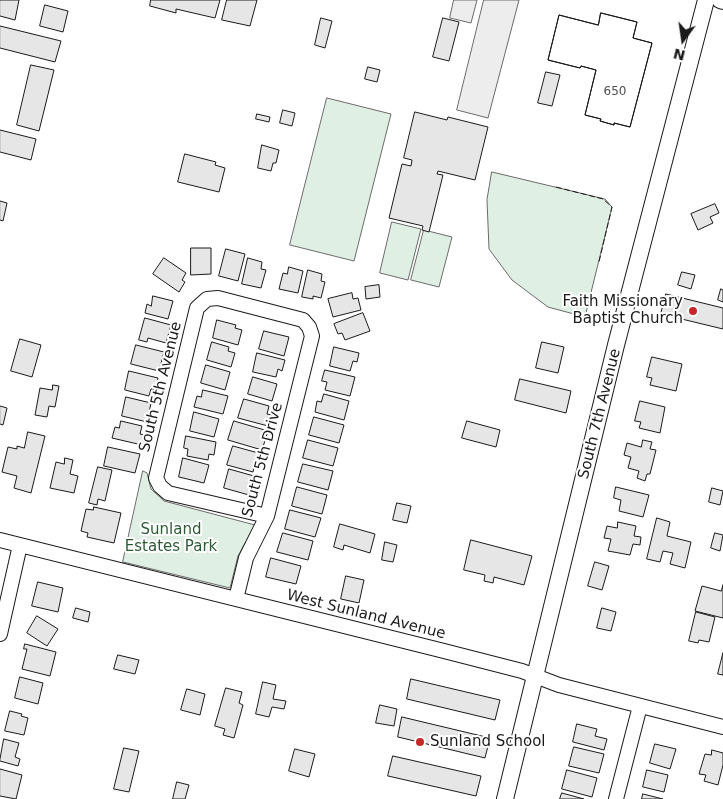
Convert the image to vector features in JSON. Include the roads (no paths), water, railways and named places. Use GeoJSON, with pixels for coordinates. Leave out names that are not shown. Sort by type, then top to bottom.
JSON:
{"type":"FeatureCollection","features":[{"type":"Feature","properties":{"kind":"main road","name":"South 7th Avenue"},"geometry":{"type":"LineString","coordinates":[[505,799],[614,355],[706,0]]}},
{"type":"Feature","properties":{"kind":"street","name":"South 5th Drive"},"geometry":{"type":"LineString","coordinates":[[207,299],[218,298],[303,320],[309,327],[312,336],[268,516],[246,558],[236,599]]}},
{"type":"Feature","properties":{"kind":"street","name":"South 5th Avenue"},"geometry":{"type":"LineString","coordinates":[[207,299],[197,308],[156,478],[160,486],[168,493],[268,516]]}},
{"type":"Feature","properties":{"kind":"street","name":"West Sunland Avenue"},"geometry":{"type":"LineString","coordinates":[[0,540],[462,655],[522,671],[559,685],[723,727]]}},
{"type":"Feature","properties":{"kind":"street"},"geometry":{"type":"LineString","coordinates":[[0,634],[20,545]]}},
{"type":"Feature","properties":{"kind":"street"},"geometry":{"type":"LineString","coordinates":[[616,799],[640,706]]}},
{"type":"Feature","properties":{"kind":"place","name":"Faith Missionary Baptist Church"},"geometry":{"type":"Point","coordinates":[693,311]}},
{"type":"Feature","properties":{"kind":"place","name":"Sunland School"},"geometry":{"type":"Point","coordinates":[420,742]}},
{"type":"Feature","properties":{"kind":"park label","name":"Sunland Estates Park"},"geometry":{"type":"Point","coordinates":[171,538]}}]}
